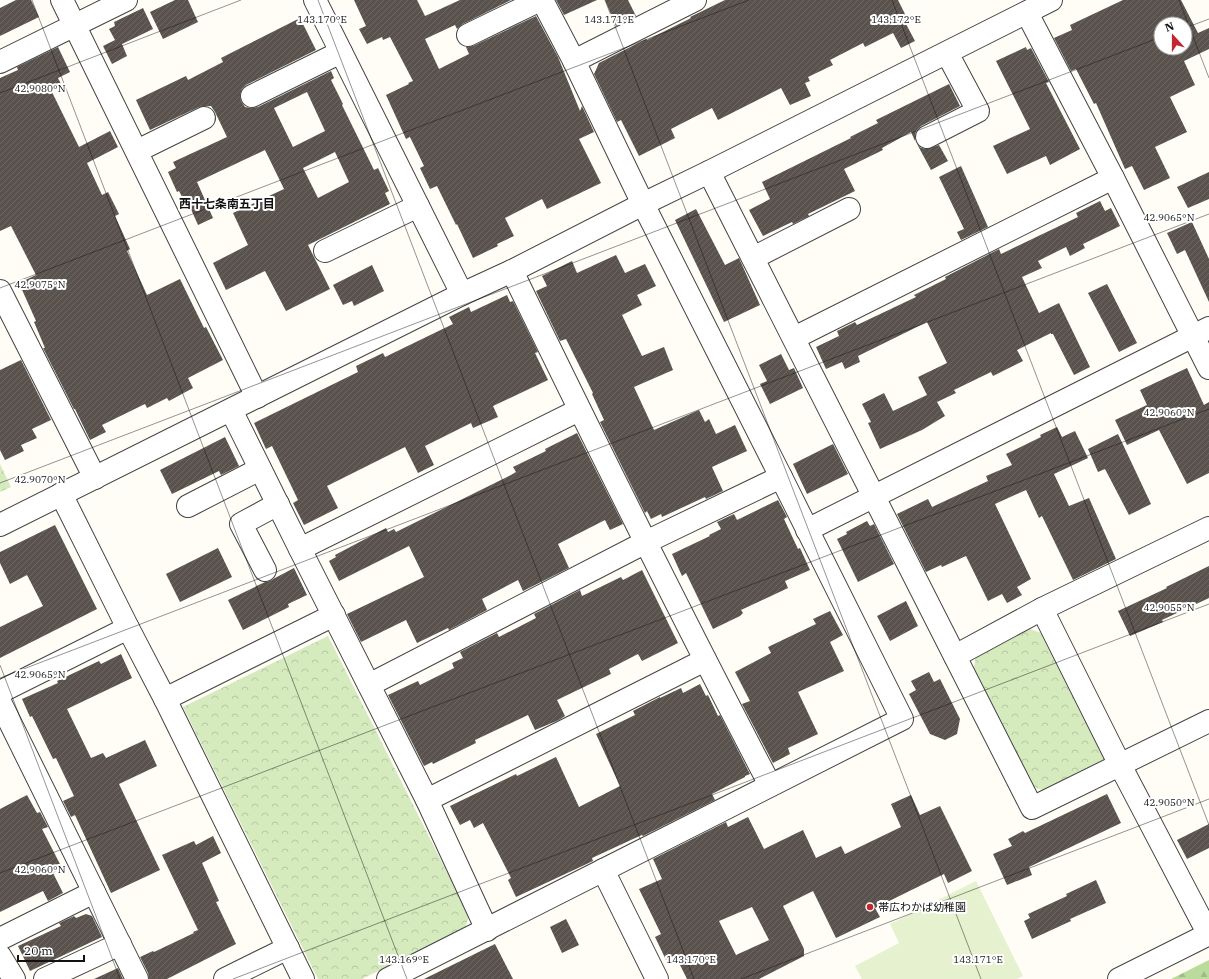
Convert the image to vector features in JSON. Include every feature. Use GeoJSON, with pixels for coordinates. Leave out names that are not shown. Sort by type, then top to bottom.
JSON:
{"type":"FeatureCollection","features":[{"type":"Feature","properties":{"kind":"street"},"geometry":{"type":"LineString","coordinates":[[62,0],[257,397]]}},
{"type":"Feature","properties":{"kind":"street"},"geometry":{"type":"LineString","coordinates":[[0,62],[126,0]]}},
{"type":"Feature","properties":{"kind":"street"},"geometry":{"type":"LineString","coordinates":[[315,0],[462,294]]}},
{"type":"Feature","properties":{"kind":"street"},"geometry":{"type":"LineString","coordinates":[[388,979],[902,719],[643,204],[574,61],[541,0],[468,35]]}},
{"type":"Feature","properties":{"kind":"street"},"geometry":{"type":"LineString","coordinates":[[574,61],[695,0]]}},
{"type":"Feature","properties":{"kind":"street"},"geometry":{"type":"LineString","coordinates":[[0,525],[462,294],[512,271],[1051,0]]}},
{"type":"Feature","properties":{"kind":"street"},"geometry":{"type":"LineString","coordinates":[[1026,13],[1114,178],[1201,332],[1209,368]]}},
{"type":"Feature","properties":{"kind":"street"},"geometry":{"type":"LineString","coordinates":[[252,96],[341,52]]}},
{"type":"Feature","properties":{"kind":"street"},"geometry":{"type":"LineString","coordinates":[[927,137],[978,112],[947,53]]}},
{"type":"Feature","properties":{"kind":"street"},"geometry":{"type":"LineString","coordinates":[[136,151],[204,118]]}},
{"type":"Feature","properties":{"kind":"street"},"geometry":{"type":"LineString","coordinates":[[709,172],[1032,808],[1209,721]]}},
{"type":"Feature","properties":{"kind":"street"},"geometry":{"type":"LineString","coordinates":[[794,338],[1114,178]]}},
{"type":"Feature","properties":{"kind":"street"},"geometry":{"type":"LineString","coordinates":[[325,251],[418,206]]}},
{"type":"Feature","properties":{"kind":"street"},"geometry":{"type":"LineString","coordinates":[[753,258],[849,209]]}},
{"type":"Feature","properties":{"kind":"street"},"geometry":{"type":"LineString","coordinates":[[512,271],[579,410],[770,785]]}},
{"type":"Feature","properties":{"kind":"street"},"geometry":{"type":"LineString","coordinates":[[2,303],[95,478]]}},
{"type":"Feature","properties":{"kind":"street"},"geometry":{"type":"LineString","coordinates":[[807,530],[1201,332]]}},
{"type":"Feature","properties":{"kind":"street"},"geometry":{"type":"LineString","coordinates":[[231,410],[427,800],[487,930]]}},
{"type":"Feature","properties":{"kind":"street"},"geometry":{"type":"LineString","coordinates":[[300,549],[579,410]]}},
{"type":"Feature","properties":{"kind":"street"},"geometry":{"type":"LineString","coordinates":[[188,506],[260,470]]}},
{"type":"Feature","properties":{"kind":"street"},"geometry":{"type":"LineString","coordinates":[[369,685],[646,542],[781,477]]}},
{"type":"Feature","properties":{"kind":"street"},"geometry":{"type":"LineString","coordinates":[[61,494],[165,699],[303,979]]}},
{"type":"Feature","properties":{"kind":"street"},"geometry":{"type":"LineString","coordinates":[[265,570],[241,524],[278,504]]}},
{"type":"Feature","properties":{"kind":"street"},"geometry":{"type":"LineString","coordinates":[[955,656],[1042,609],[1209,528]]}},
{"type":"Feature","properties":{"kind":"street"},"geometry":{"type":"LineString","coordinates":[[1042,609],[1120,765],[1209,934],[1119,979]]}},
{"type":"Feature","properties":{"kind":"street"},"geometry":{"type":"LineString","coordinates":[[165,699],[334,615]]}},
{"type":"Feature","properties":{"kind":"street"},"geometry":{"type":"LineString","coordinates":[[0,692],[128,628]]}},
{"type":"Feature","properties":{"kind":"street"},"geometry":{"type":"LineString","coordinates":[[427,800],[705,660]]}},
{"type":"Feature","properties":{"kind":"street"},"geometry":{"type":"LineString","coordinates":[[0,702],[137,979]]}},
{"type":"Feature","properties":{"kind":"street"},"geometry":{"type":"LineString","coordinates":[[603,870],[657,979]]}},
{"type":"Feature","properties":{"kind":"street"},"geometry":{"type":"LineString","coordinates":[[0,939],[94,892]]}},
{"type":"Feature","properties":{"kind":"street"},"geometry":{"type":"LineString","coordinates":[[45,979],[120,944]]}},
{"type":"Feature","properties":{"kind":"street"},"geometry":{"type":"LineString","coordinates":[[225,979],[288,948]]}},
{"type":"Feature","properties":{"kind":"street"},"geometry":{"type":"LineString","coordinates":[[0,956],[14,979]]}},
{"type":"Feature","properties":{"kind":"green space"},"geometry":{"type":"Polygon","coordinates":[[[0,464],[11,487],[0,492],[0,464]]]}},
{"type":"Feature","properties":{"kind":"green space"},"geometry":{"type":"Polygon","coordinates":[[[1030,629],[1044,634],[1107,764],[1047,792],[1030,785],[973,672],[976,655],[1030,629]]]}},
{"type":"Feature","properties":{"kind":"green space"},"geometry":{"type":"Polygon","coordinates":[[[328,636],[469,916],[465,928],[362,979],[318,979],[183,707],[328,636]]]}},
{"type":"Feature","properties":{"kind":"green space"},"geometry":{"type":"Polygon","coordinates":[[[976,881],[1023,976],[1017,979],[862,979],[855,966],[899,943],[890,924],[976,881]]]}},
{"type":"Feature","properties":{"kind":"green space"},"geometry":{"type":"Polygon","coordinates":[[[1209,960],[1209,979],[1171,979],[1209,960]]]}},
{"type":"Feature","properties":{"kind":"building"},"geometry":{"type":"Polygon","coordinates":[[[16,0],[31,0],[39,17],[0,36],[0,8],[16,0]]]}},
{"type":"Feature","properties":{"kind":"building"},"geometry":{"type":"Polygon","coordinates":[[[175,0],[188,0],[198,22],[163,39],[150,12],[175,0]]]}},
{"type":"Feature","properties":{"kind":"building"},"geometry":{"type":"Polygon","coordinates":[[[354,0],[417,0],[425,16],[460,0],[511,0],[463,24],[457,29],[455,25],[425,39],[439,69],[469,54],[466,47],[473,46],[536,16],[558,57],[580,111],[582,106],[594,132],[579,139],[601,183],[547,209],[542,199],[505,218],[514,236],[497,244],[498,246],[473,258],[437,186],[430,189],[420,168],[424,166],[410,137],[406,139],[386,95],[413,81],[390,37],[383,40],[382,37],[367,44],[359,29],[366,26],[354,0]]]}},
{"type":"Feature","properties":{"kind":"building"},"geometry":{"type":"Polygon","coordinates":[[[556,0],[597,0],[564,15],[556,0]]]}},
{"type":"Feature","properties":{"kind":"building"},"geometry":{"type":"Polygon","coordinates":[[[605,0],[628,0],[636,16],[616,26],[605,0]]]}},
{"type":"Feature","properties":{"kind":"building"},"geometry":{"type":"Polygon","coordinates":[[[725,0],[898,0],[909,22],[906,24],[915,41],[901,48],[893,33],[865,47],[863,43],[830,60],[833,65],[808,77],[810,81],[805,83],[811,96],[790,105],[781,88],[718,120],[712,108],[671,129],[675,138],[639,156],[621,120],[617,122],[594,74],[599,63],[725,0]]]}},
{"type":"Feature","properties":{"kind":"building"},"geometry":{"type":"Polygon","coordinates":[[[1123,0],[1181,0],[1189,16],[1153,16],[1153,56],[1193,56],[1193,23],[1198,33],[1209,28],[1209,49],[1184,61],[1195,85],[1170,97],[1187,132],[1155,147],[1170,178],[1144,190],[1132,166],[1125,169],[1096,103],[1094,104],[1076,69],[1071,71],[1054,38],[1072,30],[1070,25],[1123,0]]]}},
{"type":"Feature","properties":{"kind":"building"},"geometry":{"type":"Polygon","coordinates":[[[143,8],[153,29],[122,44],[127,56],[112,64],[103,46],[115,40],[109,29],[115,26],[114,22],[143,8]]]}},
{"type":"Feature","properties":{"kind":"building"},"geometry":{"type":"Polygon","coordinates":[[[300,18],[316,50],[246,85],[242,89],[240,95],[241,101],[245,107],[258,107],[331,71],[334,78],[331,80],[343,104],[342,105],[374,170],[378,168],[389,191],[385,193],[390,204],[308,245],[330,289],[286,311],[265,271],[226,290],[213,263],[248,245],[233,213],[284,189],[265,150],[197,182],[213,218],[198,225],[190,207],[188,208],[179,191],[177,192],[168,172],[176,168],[173,162],[227,137],[215,112],[211,106],[199,107],[150,130],[136,100],[186,76],[188,80],[223,62],[221,58],[300,18]],[[307,92],[274,108],[293,147],[325,131],[307,92]],[[335,152],[303,168],[318,198],[349,182],[335,152]]]}},
{"type":"Feature","properties":{"kind":"building"},"geometry":{"type":"Polygon","coordinates":[[[58,47],[70,72],[58,78],[61,84],[50,88],[79,147],[110,131],[118,147],[87,163],[102,195],[108,192],[119,214],[115,216],[130,249],[127,251],[147,295],[180,279],[204,328],[206,327],[223,360],[188,378],[193,388],[169,401],[167,398],[147,408],[145,404],[102,425],[106,432],[90,440],[43,348],[45,348],[34,322],[36,321],[19,283],[36,275],[11,226],[0,231],[0,78],[18,70],[17,67],[58,47]]]}},
{"type":"Feature","properties":{"kind":"building"},"geometry":{"type":"Polygon","coordinates":[[[1026,47],[1027,50],[1031,48],[1049,82],[1046,83],[1080,149],[1050,165],[1046,156],[1007,174],[993,146],[1030,129],[996,61],[1026,47]]]}},
{"type":"Feature","properties":{"kind":"building"},"geometry":{"type":"Polygon","coordinates":[[[949,84],[960,106],[921,126],[916,131],[915,141],[911,132],[882,148],[883,150],[844,169],[855,191],[808,214],[809,216],[793,224],[792,222],[763,236],[749,210],[770,199],[762,182],[851,138],[850,137],[878,123],[876,120],[949,84]]]}},
{"type":"Feature","properties":{"kind":"building"},"geometry":{"type":"Polygon","coordinates":[[[917,144],[921,148],[927,149],[939,145],[948,161],[931,170],[917,144]]]}},
{"type":"Feature","properties":{"kind":"building"},"geometry":{"type":"Polygon","coordinates":[[[961,166],[988,227],[961,240],[957,232],[964,229],[939,177],[961,166]]]}},
{"type":"Feature","properties":{"kind":"building"},"geometry":{"type":"Polygon","coordinates":[[[1209,172],[1209,199],[1188,208],[1177,187],[1209,172]]]}},
{"type":"Feature","properties":{"kind":"building"},"geometry":{"type":"Polygon","coordinates":[[[1100,201],[1105,211],[1111,208],[1120,226],[1083,244],[1085,248],[1070,256],[1066,247],[1038,261],[1042,268],[1022,277],[1039,313],[1059,303],[1090,367],[1074,375],[1053,334],[1051,333],[1017,350],[1023,361],[993,376],[991,372],[954,390],[956,393],[937,402],[945,416],[922,430],[880,449],[868,423],[871,422],[862,404],[884,393],[893,411],[927,395],[918,377],[947,363],[927,322],[858,356],[860,362],[845,369],[842,362],[826,369],[816,347],[839,336],[837,331],[855,322],[857,325],[916,297],[914,295],[999,249],[1001,254],[1078,217],[1076,213],[1100,201]]]}},
{"type":"Feature","properties":{"kind":"building"},"geometry":{"type":"Polygon","coordinates":[[[696,209],[725,265],[739,258],[760,305],[724,322],[675,220],[696,209]]]}},
{"type":"Feature","properties":{"kind":"building"},"geometry":{"type":"Polygon","coordinates":[[[1192,222],[1209,259],[1209,302],[1185,250],[1177,254],[1167,233],[1192,222]]]}},
{"type":"Feature","properties":{"kind":"building"},"geometry":{"type":"Polygon","coordinates":[[[616,255],[625,273],[645,264],[656,286],[637,295],[642,305],[622,315],[642,356],[664,347],[673,370],[634,387],[654,430],[699,410],[705,422],[709,419],[716,434],[735,425],[747,451],[712,467],[723,491],[706,499],[705,497],[662,517],[661,514],[651,519],[647,511],[645,513],[600,422],[604,420],[592,394],[593,393],[566,339],[560,341],[536,291],[547,286],[542,276],[572,261],[577,273],[616,255]]]}},
{"type":"Feature","properties":{"kind":"building"},"geometry":{"type":"Polygon","coordinates":[[[372,265],[384,291],[354,306],[352,301],[343,305],[333,285],[372,265]]]}},
{"type":"Feature","properties":{"kind":"building"},"geometry":{"type":"Polygon","coordinates":[[[1107,284],[1137,343],[1119,352],[1088,293],[1107,284]]]}},
{"type":"Feature","properties":{"kind":"building"},"geometry":{"type":"Polygon","coordinates":[[[507,295],[510,302],[513,301],[538,352],[535,353],[548,380],[493,406],[498,417],[473,428],[471,423],[425,446],[434,465],[418,473],[405,447],[327,486],[338,508],[304,525],[293,503],[298,500],[272,446],[266,449],[254,423],[358,372],[356,366],[383,353],[385,357],[453,324],[449,317],[469,307],[471,312],[507,295]]]}},
{"type":"Feature","properties":{"kind":"building"},"geometry":{"type":"Polygon","coordinates":[[[781,354],[789,370],[794,368],[803,388],[770,404],[760,384],[767,381],[759,365],[781,354]]]}},
{"type":"Feature","properties":{"kind":"building"},"geometry":{"type":"Polygon","coordinates":[[[21,360],[51,420],[32,429],[37,438],[21,445],[24,451],[5,460],[0,450],[0,370],[21,360]]]}},
{"type":"Feature","properties":{"kind":"building"},"geometry":{"type":"Polygon","coordinates":[[[1187,368],[1204,405],[1209,402],[1209,473],[1187,484],[1159,430],[1127,445],[1115,420],[1147,405],[1140,390],[1187,368]]]}},
{"type":"Feature","properties":{"kind":"building"},"geometry":{"type":"Polygon","coordinates":[[[1057,427],[1062,437],[1075,431],[1088,458],[1054,474],[1069,506],[1089,498],[1116,559],[1073,580],[1042,516],[1039,518],[1026,490],[995,504],[1031,579],[1017,587],[1022,595],[1007,603],[1002,594],[988,601],[966,556],[942,567],[941,565],[926,572],[897,514],[928,499],[932,507],[988,481],[986,476],[1012,465],[1006,454],[1041,437],[1040,435],[1057,427]]]}},
{"type":"Feature","properties":{"kind":"building"},"geometry":{"type":"Polygon","coordinates":[[[577,433],[623,524],[610,530],[605,520],[558,544],[569,568],[523,591],[518,580],[482,599],[487,610],[449,630],[448,628],[417,643],[406,620],[361,642],[347,614],[424,577],[409,546],[339,581],[329,561],[336,557],[335,555],[386,528],[388,532],[394,529],[396,532],[511,475],[516,472],[513,467],[546,451],[545,449],[577,433]]]}},
{"type":"Feature","properties":{"kind":"building"},"geometry":{"type":"Polygon","coordinates":[[[1118,434],[1151,504],[1129,515],[1105,469],[1098,472],[1088,449],[1118,434]]]}},
{"type":"Feature","properties":{"kind":"building"},"geometry":{"type":"Polygon","coordinates":[[[225,437],[239,466],[221,475],[219,471],[172,494],[160,470],[225,437]]]}},
{"type":"Feature","properties":{"kind":"building"},"geometry":{"type":"Polygon","coordinates":[[[833,444],[848,474],[807,494],[793,464],[833,444]]]}},
{"type":"Feature","properties":{"kind":"building"},"geometry":{"type":"Polygon","coordinates":[[[778,500],[787,517],[784,519],[810,570],[785,581],[788,588],[741,610],[743,613],[740,616],[713,629],[686,573],[682,576],[672,554],[710,536],[709,535],[721,529],[717,522],[734,514],[737,520],[778,500]]]}},
{"type":"Feature","properties":{"kind":"building"},"geometry":{"type":"Polygon","coordinates":[[[867,521],[870,526],[874,524],[894,564],[858,582],[837,539],[847,534],[846,532],[867,521]]]}},
{"type":"Feature","properties":{"kind":"building"},"geometry":{"type":"Polygon","coordinates":[[[55,525],[97,609],[0,658],[0,627],[43,606],[27,575],[10,584],[0,563],[0,552],[55,525]]]}},
{"type":"Feature","properties":{"kind":"building"},"geometry":{"type":"Polygon","coordinates":[[[218,548],[232,577],[180,602],[166,574],[218,548]]]}},
{"type":"Feature","properties":{"kind":"building"},"geometry":{"type":"Polygon","coordinates":[[[1209,566],[1209,598],[1162,620],[1163,622],[1130,636],[1118,611],[1209,566]]]}},
{"type":"Feature","properties":{"kind":"building"},"geometry":{"type":"Polygon","coordinates":[[[294,568],[307,595],[288,604],[289,607],[243,630],[228,600],[270,581],[294,568]]]}},
{"type":"Feature","properties":{"kind":"building"},"geometry":{"type":"Polygon","coordinates":[[[642,570],[678,643],[642,661],[638,654],[609,669],[611,674],[557,700],[565,716],[559,720],[535,730],[528,715],[475,740],[476,743],[433,764],[432,762],[424,766],[388,695],[418,681],[420,685],[454,668],[452,663],[463,658],[460,652],[497,633],[499,637],[536,618],[534,614],[580,590],[582,596],[621,577],[623,580],[642,570]]]}},
{"type":"Feature","properties":{"kind":"building"},"geometry":{"type":"Polygon","coordinates":[[[906,601],[918,626],[890,641],[877,616],[906,601]]]}},
{"type":"Feature","properties":{"kind":"building"},"geometry":{"type":"Polygon","coordinates":[[[830,611],[843,635],[830,642],[844,671],[798,692],[818,734],[788,748],[790,754],[773,763],[742,704],[750,701],[735,672],[771,653],[768,647],[816,624],[813,619],[830,611]]]}},
{"type":"Feature","properties":{"kind":"building"},"geometry":{"type":"Polygon","coordinates":[[[121,654],[132,678],[67,709],[91,758],[103,753],[106,758],[145,740],[157,766],[119,784],[160,870],[111,893],[75,815],[71,817],[63,801],[74,796],[56,758],[53,759],[22,699],[58,683],[57,681],[99,661],[101,664],[121,654]]]}},
{"type":"Feature","properties":{"kind":"building"},"geometry":{"type":"Polygon","coordinates":[[[929,672],[934,682],[940,679],[960,719],[957,734],[945,740],[930,734],[909,694],[916,690],[911,681],[929,672]]]}},
{"type":"Feature","properties":{"kind":"building"},"geometry":{"type":"Polygon","coordinates":[[[700,684],[706,696],[708,695],[718,716],[720,715],[750,774],[712,794],[715,800],[643,836],[642,835],[592,858],[593,861],[516,897],[508,880],[511,878],[483,823],[474,828],[470,820],[460,825],[450,806],[516,774],[517,776],[556,757],[579,807],[620,786],[596,734],[635,715],[633,711],[660,697],[681,688],[683,693],[700,684]]]}},
{"type":"Feature","properties":{"kind":"building"},"geometry":{"type":"Polygon","coordinates":[[[1107,794],[1121,823],[1029,867],[1032,875],[1007,885],[993,854],[1012,846],[1008,839],[1023,831],[1025,833],[1107,794]]]}},
{"type":"Feature","properties":{"kind":"building"},"geometry":{"type":"Polygon","coordinates":[[[27,795],[37,813],[40,812],[48,827],[42,829],[62,868],[53,873],[63,893],[48,901],[43,891],[0,912],[0,809],[27,795]]]}},
{"type":"Feature","properties":{"kind":"building"},"geometry":{"type":"Polygon","coordinates":[[[911,795],[920,815],[940,806],[972,871],[948,883],[944,874],[875,908],[880,917],[836,938],[813,891],[783,906],[804,949],[804,956],[759,979],[687,979],[675,955],[666,960],[655,937],[661,934],[639,889],[662,879],[653,859],[726,822],[728,827],[748,817],[764,849],[803,830],[816,858],[841,846],[845,854],[901,827],[891,804],[911,795]],[[752,907],[719,921],[736,955],[769,940],[752,907]]]}},
{"type":"Feature","properties":{"kind":"building"},"geometry":{"type":"Polygon","coordinates":[[[1209,824],[1209,848],[1187,859],[1177,840],[1209,824]]]}},
{"type":"Feature","properties":{"kind":"building"},"geometry":{"type":"Polygon","coordinates":[[[213,836],[221,853],[202,863],[219,901],[216,902],[236,944],[167,979],[149,979],[148,973],[140,957],[153,951],[154,952],[198,930],[162,855],[194,841],[196,845],[213,836]]]}},
{"type":"Feature","properties":{"kind":"building"},"geometry":{"type":"Polygon","coordinates":[[[1096,880],[1106,903],[1070,919],[1071,921],[1032,939],[1024,921],[1030,918],[1028,914],[1067,896],[1066,894],[1096,880]]]}},
{"type":"Feature","properties":{"kind":"building"},"geometry":{"type":"Polygon","coordinates":[[[86,914],[92,916],[102,937],[30,971],[18,946],[61,926],[59,923],[74,916],[76,918],[86,914]]]}},
{"type":"Feature","properties":{"kind":"building"},"geometry":{"type":"Polygon","coordinates":[[[566,919],[579,945],[562,953],[550,927],[566,919]]]}},
{"type":"Feature","properties":{"kind":"building"},"geometry":{"type":"Polygon","coordinates":[[[495,944],[513,979],[424,979],[495,944]]]}},
{"type":"Feature","properties":{"kind":"building"},"geometry":{"type":"Polygon","coordinates":[[[118,968],[123,979],[94,979],[118,968]]]}},
{"type":"Feature","properties":{"kind":"place","name":"帯広わかば幼稚園"},"geometry":{"type":"Point","coordinates":[870,907]}},
{"type":"Feature","properties":{"kind":"district","name":"西十七条南五丁目"},"geometry":{"type":"Point","coordinates":[227,203]}}]}
